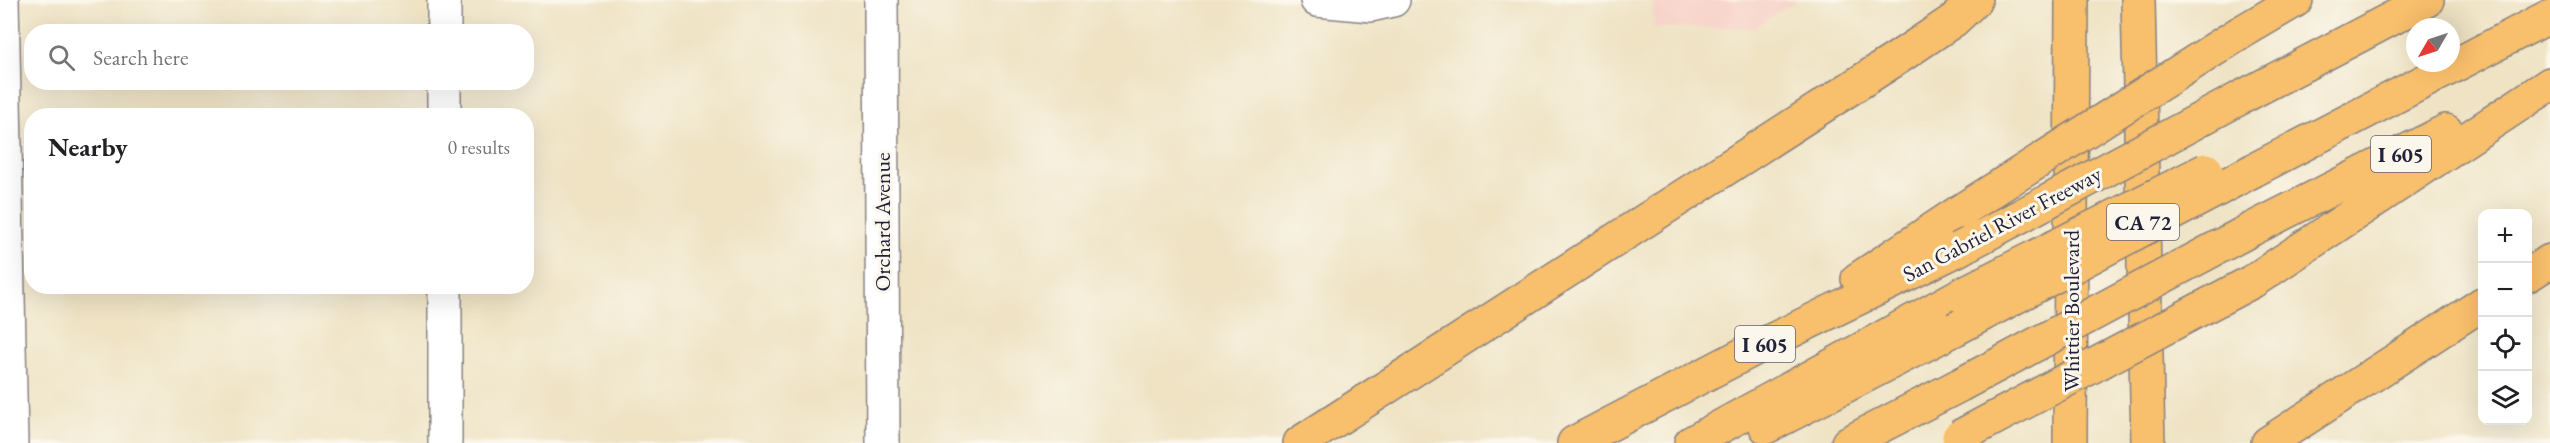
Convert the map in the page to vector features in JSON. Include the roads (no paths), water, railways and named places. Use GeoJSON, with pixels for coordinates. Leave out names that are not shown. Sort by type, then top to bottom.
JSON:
{"type":"FeatureCollection","features":[{"type":"Feature","properties":{"kind":"main road"},"geometry":{"type":"LineString","coordinates":[[1300,443],[1899,57],[1954,20],[1975,0]]}},
{"type":"Feature","properties":{"kind":"main road","name":"Whittier Boulevard"},"geometry":{"type":"LineString","coordinates":[[2070,443],[2072,0]]}},
{"type":"Feature","properties":{"kind":"main road","name":"CA 72"},"geometry":{"type":"LineString","coordinates":[[2138,0],[2148,443]]}},
{"type":"Feature","properties":{"kind":"main road"},"geometry":{"type":"LineString","coordinates":[[1754,349],[1959,212],[2240,33],[2296,0]]}},
{"type":"Feature","properties":{"kind":"main road","name":"San Gabriel River Freeway"},"geometry":{"type":"LineString","coordinates":[[1574,443],[1754,349],[1959,249],[2427,0]]}},
{"type":"Feature","properties":{"kind":"main road"},"geometry":{"type":"LineString","coordinates":[[2460,37],[2531,0]]}},
{"type":"Feature","properties":{"kind":"main road"},"geometry":{"type":"LineString","coordinates":[[1691,443],[1960,295],[2550,16]]}},
{"type":"Feature","properties":{"kind":"main road"},"geometry":{"type":"LineString","coordinates":[[1735,443],[1955,329],[2251,159],[2406,66]]}},
{"type":"Feature","properties":{"kind":"main road","name":"I 605"},"geometry":{"type":"LineString","coordinates":[[1848,443],[2252,229],[2550,78]]}},
{"type":"Feature","properties":{"kind":"main road"},"geometry":{"type":"LineString","coordinates":[[1956,440],[2253,281],[2550,84]]}},
{"type":"Feature","properties":{"kind":"main road"},"geometry":{"type":"LineString","coordinates":[[2532,272],[2550,261]]}},
{"type":"Feature","properties":{"kind":"main road"},"geometry":{"type":"LineString","coordinates":[[2268,443],[2478,307]]}},
{"type":"Feature","properties":{"kind":"street"},"geometry":{"type":"LineString","coordinates":[[2,0],[11,443]]}},
{"type":"Feature","properties":{"kind":"street"},"geometry":{"type":"LineString","coordinates":[[444,0],[444,24]]}},
{"type":"Feature","properties":{"kind":"street","name":"Orchard Avenue"},"geometry":{"type":"LineString","coordinates":[[881,0],[883,443]]}},
{"type":"Feature","properties":{"kind":"street"},"geometry":{"type":"LineString","coordinates":[[1317,0],[1371,5],[1393,0]]}},
{"type":"Feature","properties":{"kind":"street"},"geometry":{"type":"LineString","coordinates":[[444,90],[444,108]]}},
{"type":"Feature","properties":{"kind":"street"},"geometry":{"type":"LineString","coordinates":[[445,294],[445,443]]}}]}
